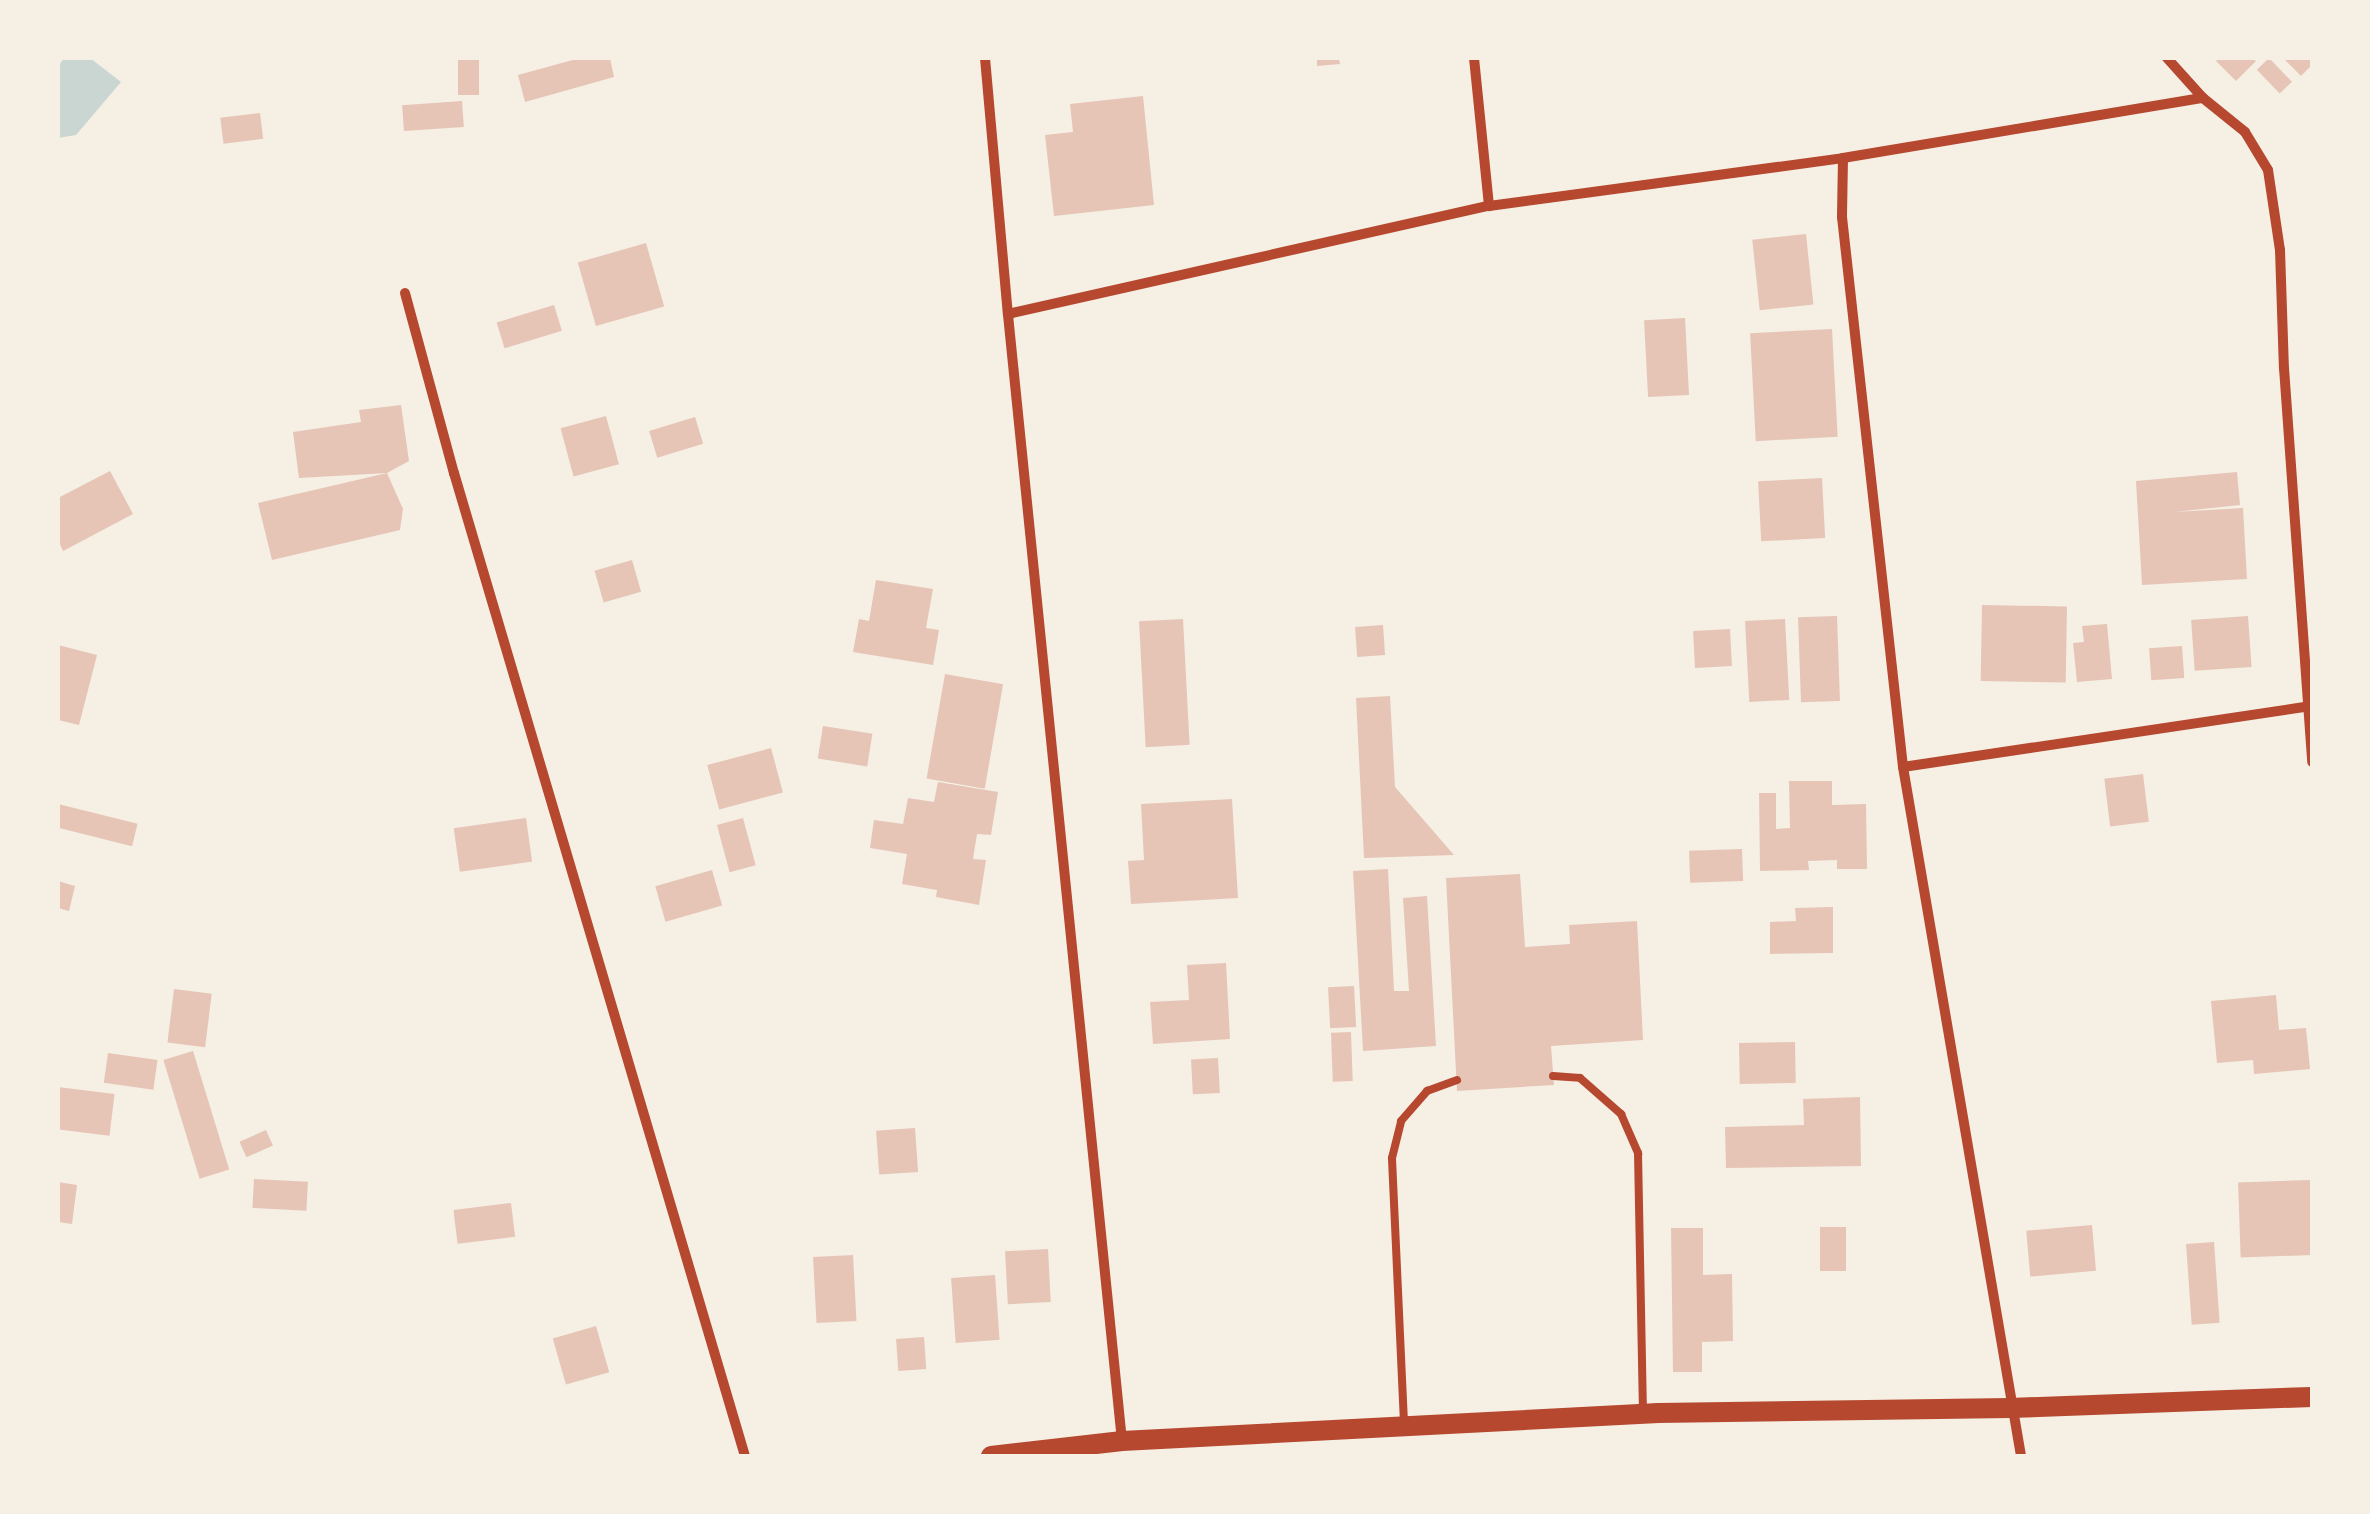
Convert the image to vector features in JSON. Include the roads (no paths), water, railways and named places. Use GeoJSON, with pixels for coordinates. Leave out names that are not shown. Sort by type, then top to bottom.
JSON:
{"type":"FeatureCollection","features":[{"type":"Feature","properties":{"kind":"main road"},"geometry":{"type":"LineString","coordinates":[[991,1456],[1124,1449],[1404,1424],[2312,1397]]}},
{"type":"Feature","properties":{"kind":"street"},"geometry":{"type":"LineString","coordinates":[[985,58],[1124,1449]]}},
{"type":"Feature","properties":{"kind":"street"},"geometry":{"type":"LineString","coordinates":[[1474,58],[1489,206]]}},
{"type":"Feature","properties":{"kind":"street"},"geometry":{"type":"LineString","coordinates":[[2167,58],[2203,98],[2244,132],[2268,170],[2280,250],[2312,762]]}},
{"type":"Feature","properties":{"kind":"street"},"geometry":{"type":"LineString","coordinates":[[1008,314],[1489,206],[1843,158],[2203,98]]}},
{"type":"Feature","properties":{"kind":"street"},"geometry":{"type":"LineString","coordinates":[[1843,158],[1842,217],[1903,767],[2020,1456]]}},
{"type":"Feature","properties":{"kind":"street"},"geometry":{"type":"LineString","coordinates":[[405,293],[454,473],[744,1456]]}},
{"type":"Feature","properties":{"kind":"street"},"geometry":{"type":"LineString","coordinates":[[1903,767],[2310,707]]}},
{"type":"Feature","properties":{"kind":"lane"},"geometry":{"type":"LineString","coordinates":[[1553,1076],[1580,1078],[1621,1114],[1638,1153],[1643,1414]]}},
{"type":"Feature","properties":{"kind":"lane"},"geometry":{"type":"LineString","coordinates":[[1404,1424],[1392,1158],[1400,1121],[1427,1091],[1457,1080]]}}]}
